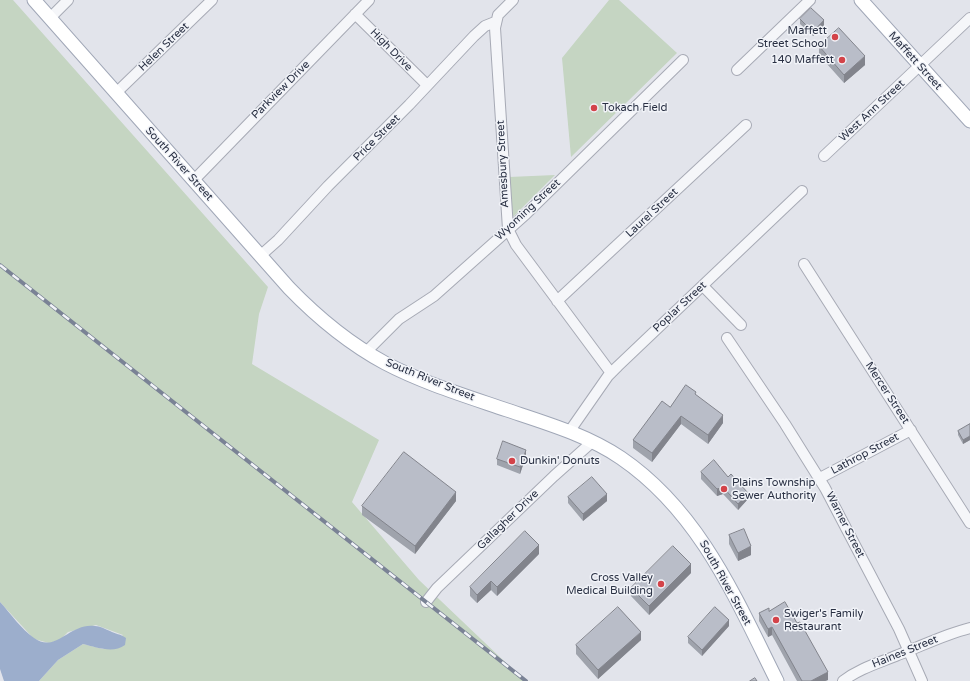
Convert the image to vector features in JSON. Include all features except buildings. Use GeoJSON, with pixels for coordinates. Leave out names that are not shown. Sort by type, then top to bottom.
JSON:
{"type":"FeatureCollection","features":[{"type":"Feature","properties":{"kind":"main road","name":"South River Street"},"geometry":{"type":"LineString","coordinates":[[34,0],[260,256],[312,312],[329,327],[366,352],[395,368],[427,382],[569,432],[592,442],[622,459],[673,503],[694,528],[710,551],[777,681]]}},
{"type":"Feature","properties":{"kind":"main road","name":"Maffett Street"},"geometry":{"type":"LineString","coordinates":[[861,0],[970,121]]}},
{"type":"Feature","properties":{"kind":"street"},"geometry":{"type":"LineString","coordinates":[[50,18],[68,0]]}},
{"type":"Feature","properties":{"kind":"street","name":"Helen Street"},"geometry":{"type":"LineString","coordinates":[[116,93],[212,0]]}},
{"type":"Feature","properties":{"kind":"street","name":"Parkview Drive"},"geometry":{"type":"LineString","coordinates":[[194,180],[369,0]]}},
{"type":"Feature","properties":{"kind":"street"},"geometry":{"type":"LineString","coordinates":[[496,22],[498,15],[513,0]]}},
{"type":"Feature","properties":{"kind":"street"},"geometry":{"type":"LineString","coordinates":[[737,70],[810,0]]}},
{"type":"Feature","properties":{"kind":"street","name":"High Drive"},"geometry":{"type":"LineString","coordinates":[[355,14],[427,85]]}},
{"type":"Feature","properties":{"kind":"street","name":"West Ann Street"},"geometry":{"type":"LineString","coordinates":[[824,156],[970,18]]}},
{"type":"Feature","properties":{"kind":"street","name":"Price Street"},"geometry":{"type":"LineString","coordinates":[[260,256],[278,240],[328,186],[376,139],[474,36],[485,26],[496,22]]}},
{"type":"Feature","properties":{"kind":"street","name":"Amesbury Street"},"geometry":{"type":"LineString","coordinates":[[496,22],[495,39],[508,229],[516,245],[611,373]]}},
{"type":"Feature","properties":{"kind":"street","name":"Wyoming Street"},"geometry":{"type":"LineString","coordinates":[[366,352],[399,319],[434,296],[508,229],[598,144],[637,103],[683,60]]}},
{"type":"Feature","properties":{"kind":"street","name":"Laurel Street"},"geometry":{"type":"LineString","coordinates":[[557,301],[746,125]]}},
{"type":"Feature","properties":{"kind":"street","name":"Poplar Street"},"geometry":{"type":"LineString","coordinates":[[569,432],[611,373],[802,191]]}},
{"type":"Feature","properties":{"kind":"street","name":"Mercer Street"},"geometry":{"type":"LineString","coordinates":[[804,264],[970,523]]}},
{"type":"Feature","properties":{"kind":"street"},"geometry":{"type":"LineString","coordinates":[[703,286],[740,325]]}},
{"type":"Feature","properties":{"kind":"street","name":"Warner Street"},"geometry":{"type":"LineString","coordinates":[[727,338],[820,478],[909,651],[922,681]]}},
{"type":"Feature","properties":{"kind":"street","name":"Lathrop Street"},"geometry":{"type":"LineString","coordinates":[[820,478],[911,430]]}},
{"type":"Feature","properties":{"kind":"street","name":"Gallagher Drive"},"geometry":{"type":"LineString","coordinates":[[426,602],[451,574],[592,442]]}},
{"type":"Feature","properties":{"kind":"street","name":"Haines Street"},"geometry":{"type":"LineString","coordinates":[[843,681],[858,671],[956,632],[970,628]]}},
{"type":"Feature","properties":{"kind":"green space"},"geometry":{"type":"Polygon","coordinates":[[[0,0],[13,0],[268,287],[259,314],[252,364],[379,440],[352,502],[419,580],[525,681],[39,681],[58,660],[83,644],[103,649],[123,635],[96,625],[68,632],[60,640],[49,643],[34,639],[0,602],[0,0]]]}},
{"type":"Feature","properties":{"kind":"green space","name":"Tokach Field"},"geometry":{"type":"Polygon","coordinates":[[[609,0],[619,0],[677,53],[571,157],[562,58],[609,0]]]}},
{"type":"Feature","properties":{"kind":"green space"},"geometry":{"type":"Polygon","coordinates":[[[555,175],[513,217],[509,177],[555,175]]]}},
{"type":"Feature","properties":{"kind":"water"},"geometry":{"type":"Polygon","coordinates":[[[0,602],[25,630],[34,638],[42,642],[56,640],[78,628],[95,626],[101,627],[126,638],[125,645],[120,648],[110,649],[83,644],[58,660],[39,681],[4,681],[0,669],[0,602]]]}},
{"type":"Feature","properties":{"kind":"railway"},"geometry":{"type":"LineString","coordinates":[[0,265],[526,681]]}},
{"type":"Feature","properties":{"kind":"place","name":"Maffett Street School"},"geometry":{"type":"Point","coordinates":[835,37]}},
{"type":"Feature","properties":{"kind":"place","name":"140 Maffett"},"geometry":{"type":"Point","coordinates":[842,60]}},
{"type":"Feature","properties":{"kind":"place","name":"Tokach Field"},"geometry":{"type":"Point","coordinates":[594,108]}},
{"type":"Feature","properties":{"kind":"place","name":"Dunkin' Donuts"},"geometry":{"type":"Point","coordinates":[512,461]}},
{"type":"Feature","properties":{"kind":"place","name":"Plains Township Sewer Authority"},"geometry":{"type":"Point","coordinates":[724,489]}},
{"type":"Feature","properties":{"kind":"place","name":"Cross Valley Medical Building"},"geometry":{"type":"Point","coordinates":[661,584]}},
{"type":"Feature","properties":{"kind":"place","name":"Swiger's Family Restaurant"},"geometry":{"type":"Point","coordinates":[776,620]}}]}
